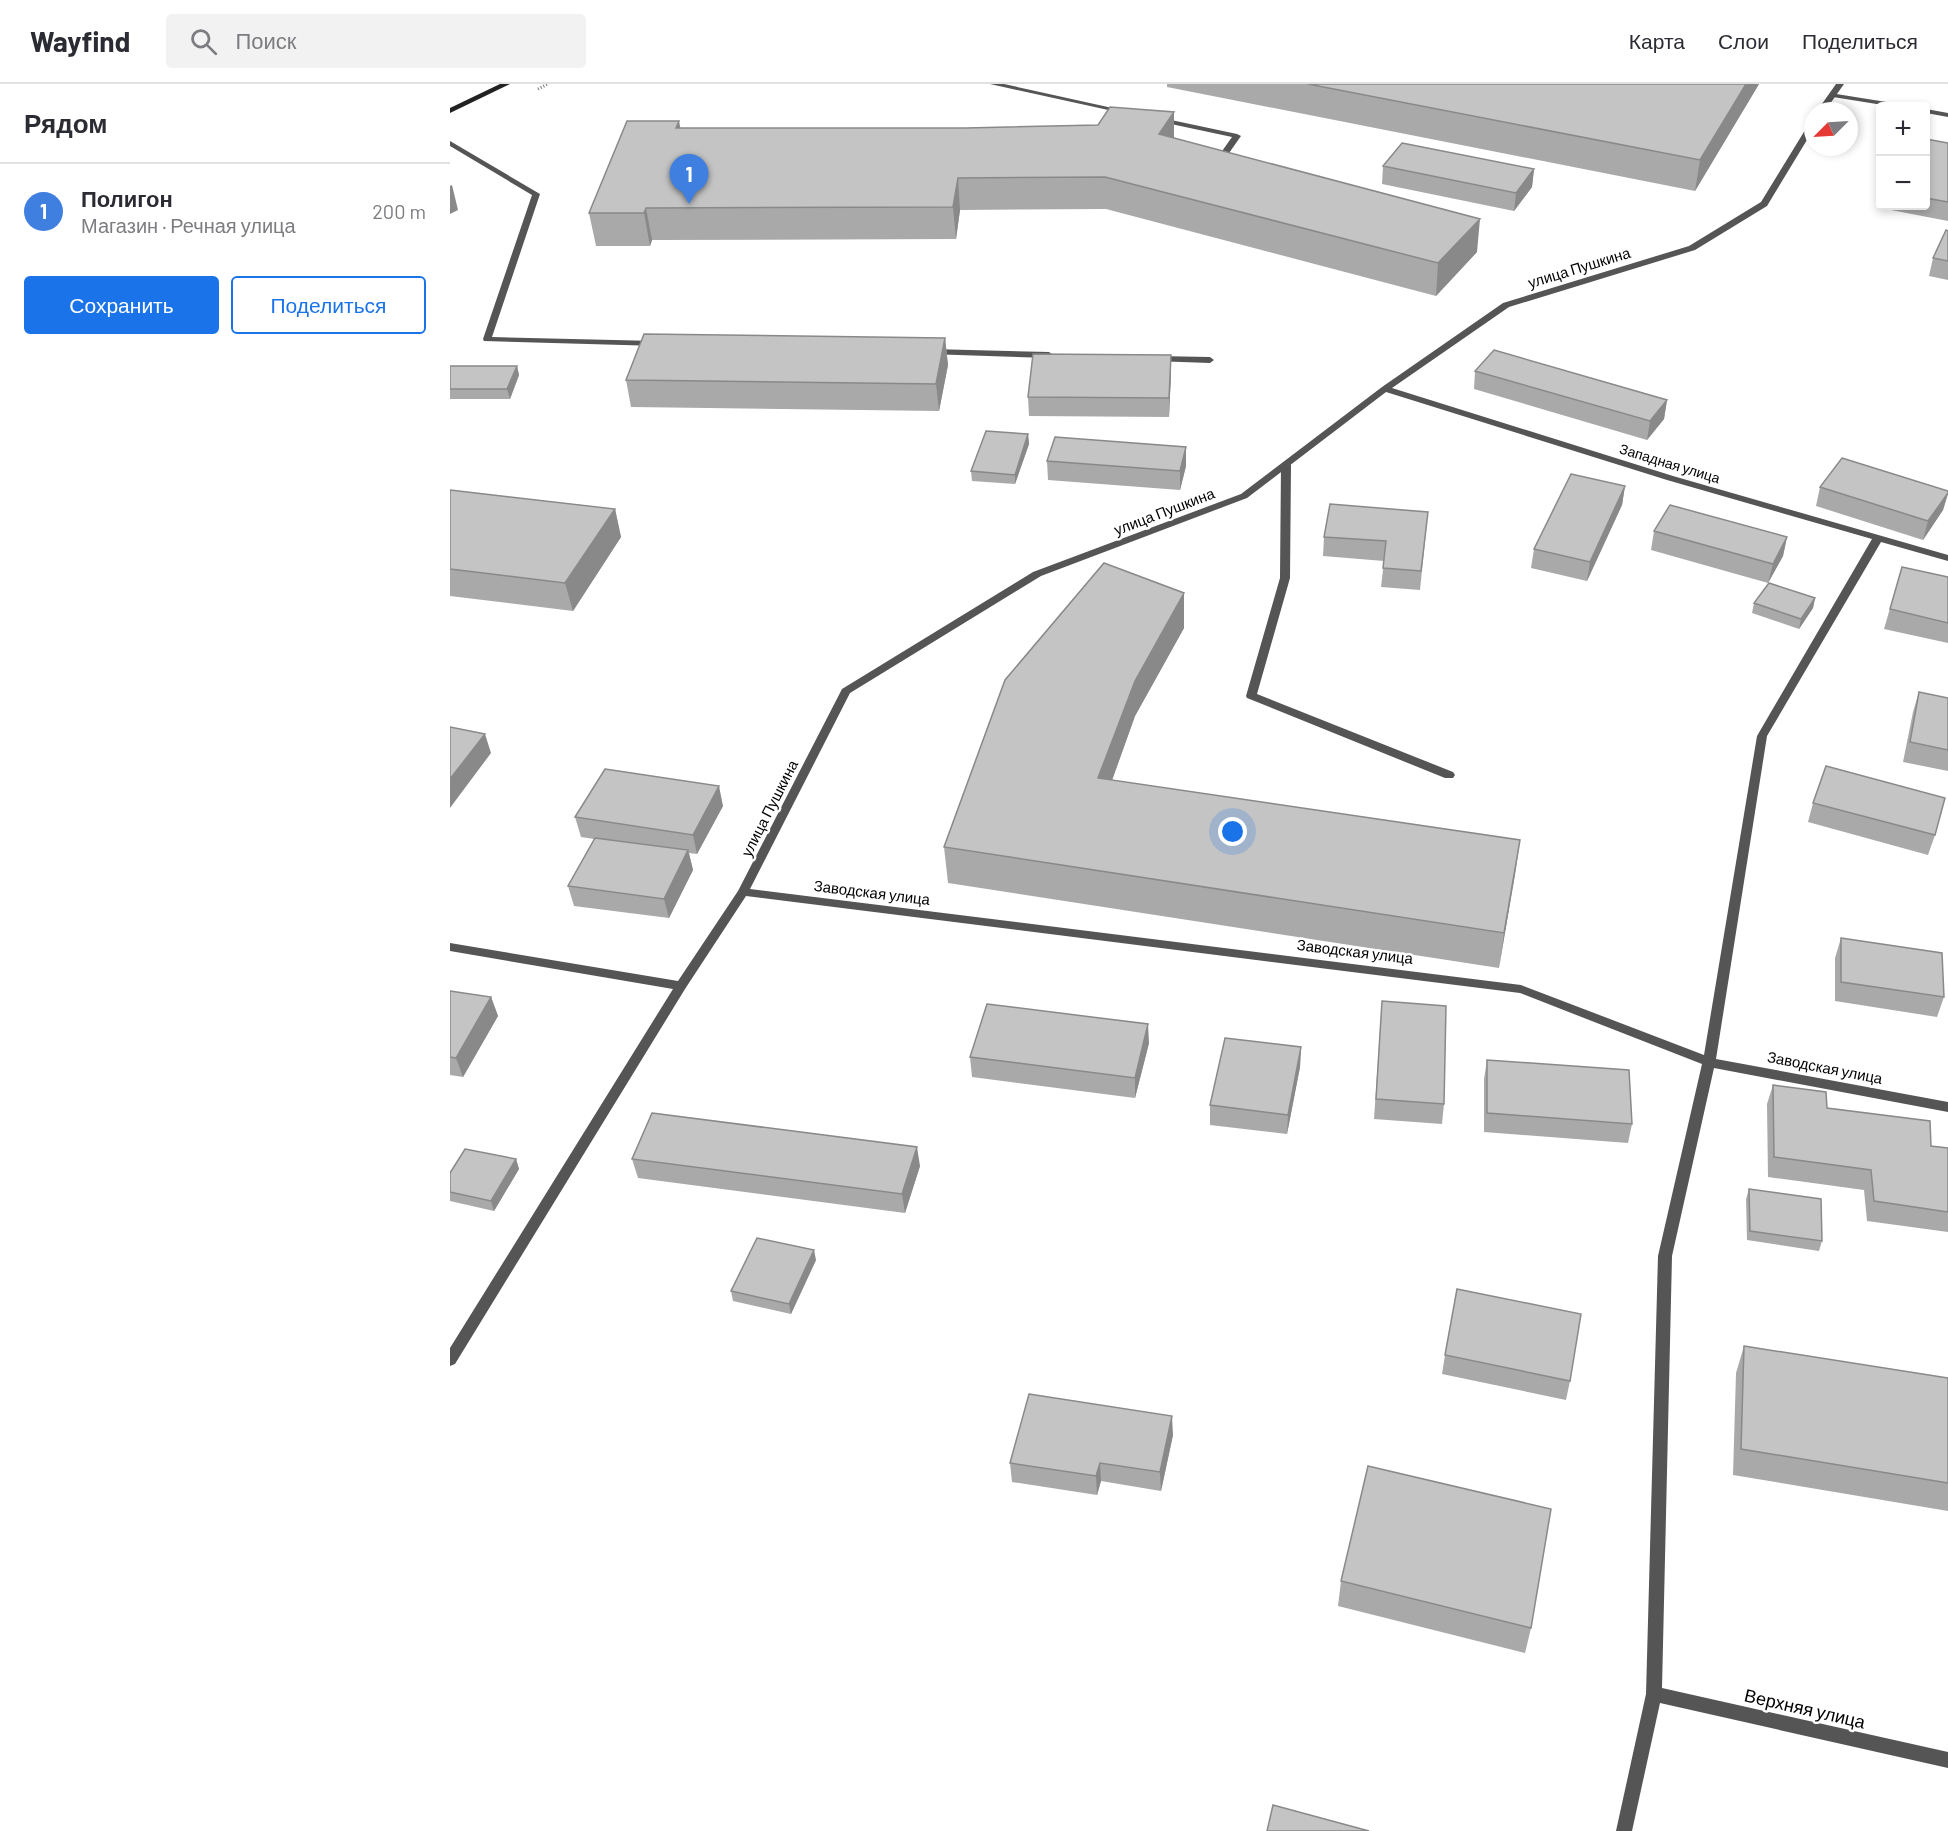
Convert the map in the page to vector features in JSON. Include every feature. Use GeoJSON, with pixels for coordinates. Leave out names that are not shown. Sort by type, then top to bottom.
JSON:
{"type":"FeatureCollection","features":[{"type":"Feature","properties":{"kind":"main road"},"geometry":{"type":"LineString","coordinates":[[450,111],[507,84]]}},
{"type":"Feature","properties":{"kind":"street"},"geometry":{"type":"LineString","coordinates":[[994,84],[1133,114]]}},
{"type":"Feature","properties":{"kind":"street"},"geometry":{"type":"LineString","coordinates":[[1828,102],[1840,84]]}},
{"type":"Feature","properties":{"kind":"street"},"geometry":{"type":"LineString","coordinates":[[1833,95],[1876,102]]}},
{"type":"Feature","properties":{"kind":"street"},"geometry":{"type":"LineString","coordinates":[[1930,112],[1948,115]]}},
{"type":"Feature","properties":{"kind":"street"},"geometry":{"type":"LineString","coordinates":[[1156,118],[1237,136],[1219,161]]}},
{"type":"Feature","properties":{"kind":"street","name":"улица Пушкина"},"geometry":{"type":"LineString","coordinates":[[450,1360],[641,1049],[743,892],[846,691],[1037,574],[1244,496],[1385,389],[1506,305],[1692,248],[1764,204],[1804,139]]}},
{"type":"Feature","properties":{"kind":"street"},"geometry":{"type":"LineString","coordinates":[[450,143],[536,194],[487,339],[665,344]]}},
{"type":"Feature","properties":{"kind":"street"},"geometry":{"type":"LineString","coordinates":[[926,352],[1056,356]]}},
{"type":"Feature","properties":{"kind":"street"},"geometry":{"type":"LineString","coordinates":[[1151,358],[1210,360]]}},
{"type":"Feature","properties":{"kind":"street","name":"Западная улица"},"geometry":{"type":"LineString","coordinates":[[1385,389],[1670,478],[1948,558]]}},
{"type":"Feature","properties":{"kind":"street"},"geometry":{"type":"LineString","coordinates":[[1286,465],[1285,578],[1251,696],[1449,775]]}},
{"type":"Feature","properties":{"kind":"street"},"geometry":{"type":"LineString","coordinates":[[1624,1831],[1654,1694],[1665,1256],[1709,1062],[1762,736],[1878,538]]}},
{"type":"Feature","properties":{"kind":"street","name":"Заводская улица"},"geometry":{"type":"LineString","coordinates":[[743,892],[1521,989],[1709,1062],[1948,1107]]}},
{"type":"Feature","properties":{"kind":"street"},"geometry":{"type":"LineString","coordinates":[[450,947],[681,986]]}},
{"type":"Feature","properties":{"kind":"street","name":"Верхняя улица"},"geometry":{"type":"LineString","coordinates":[[1654,1694],[1948,1760]]}},
{"type":"Feature","properties":{"kind":"building"},"geometry":{"type":"Polygon","coordinates":[[[1308,84],[1746,84],[1700,160],[1308,84]]]}},
{"type":"Feature","properties":{"kind":"building"},"geometry":{"type":"Polygon","coordinates":[[[1110,107],[1174,112],[1159,134],[1480,219],[1438,263],[1105,177],[958,178],[953,207],[646,208],[644,213],[589,213],[627,121],[679,121],[676,128],[966,128],[1098,125],[1110,107]]]}},
{"type":"Feature","properties":{"kind":"building"},"geometry":{"type":"Polygon","coordinates":[[[1930,140],[1948,143],[1948,202],[1930,199],[1930,140]]]}},
{"type":"Feature","properties":{"kind":"building"},"geometry":{"type":"Polygon","coordinates":[[[1402,143],[1534,169],[1516,193],[1383,166],[1402,143]]]}},
{"type":"Feature","properties":{"kind":"building"},"geometry":{"type":"Polygon","coordinates":[[[1946,230],[1948,231],[1948,261],[1933,258],[1946,230]]]}},
{"type":"Feature","properties":{"kind":"building"},"geometry":{"type":"Polygon","coordinates":[[[644,334],[945,338],[936,384],[626,380],[644,334]]]}},
{"type":"Feature","properties":{"kind":"building"},"geometry":{"type":"Polygon","coordinates":[[[1494,350],[1667,400],[1650,421],[1475,371],[1494,350]]]}},
{"type":"Feature","properties":{"kind":"building"},"geometry":{"type":"Polygon","coordinates":[[[1033,354],[1171,355],[1169,398],[1028,397],[1033,354]]]}},
{"type":"Feature","properties":{"kind":"building"},"geometry":{"type":"Polygon","coordinates":[[[450,366],[517,366],[507,389],[450,389],[450,366]]]}},
{"type":"Feature","properties":{"kind":"building"},"geometry":{"type":"Polygon","coordinates":[[[986,431],[1028,434],[1015,475],[971,471],[986,431]]]}},
{"type":"Feature","properties":{"kind":"building"},"geometry":{"type":"Polygon","coordinates":[[[1055,437],[1186,447],[1180,471],[1047,461],[1055,437]]]}},
{"type":"Feature","properties":{"kind":"building"},"geometry":{"type":"Polygon","coordinates":[[[1842,458],[1948,491],[1948,493],[1928,521],[1820,487],[1842,458]]]}},
{"type":"Feature","properties":{"kind":"building"},"geometry":{"type":"Polygon","coordinates":[[[1571,474],[1625,486],[1590,562],[1534,549],[1571,474]]]}},
{"type":"Feature","properties":{"kind":"building"},"geometry":{"type":"Polygon","coordinates":[[[450,490],[615,509],[565,583],[450,569],[450,490]]]}},
{"type":"Feature","properties":{"kind":"building"},"geometry":{"type":"Polygon","coordinates":[[[1330,504],[1428,512],[1421,571],[1383,568],[1386,541],[1324,537],[1330,504]]]}},
{"type":"Feature","properties":{"kind":"building"},"geometry":{"type":"Polygon","coordinates":[[[1670,505],[1787,537],[1773,564],[1654,531],[1670,505]]]}},
{"type":"Feature","properties":{"kind":"building"},"geometry":{"type":"Polygon","coordinates":[[[1104,563],[1184,593],[1135,681],[1098,778],[1520,840],[1504,933],[944,847],[1005,680],[1104,563]]]}},
{"type":"Feature","properties":{"kind":"building"},"geometry":{"type":"Polygon","coordinates":[[[1902,567],[1948,577],[1948,623],[1890,609],[1902,567]]]}},
{"type":"Feature","properties":{"kind":"building"},"geometry":{"type":"Polygon","coordinates":[[[1769,583],[1815,598],[1801,619],[1754,603],[1769,583]]]}},
{"type":"Feature","properties":{"kind":"building"},"geometry":{"type":"Polygon","coordinates":[[[1919,692],[1948,698],[1948,750],[1910,742],[1919,692]]]}},
{"type":"Feature","properties":{"kind":"building"},"geometry":{"type":"Polygon","coordinates":[[[450,727],[485,734],[450,779],[450,727]]]}},
{"type":"Feature","properties":{"kind":"building"},"geometry":{"type":"Polygon","coordinates":[[[1826,766],[1945,798],[1935,835],[1813,803],[1826,766]]]}},
{"type":"Feature","properties":{"kind":"building"},"geometry":{"type":"Polygon","coordinates":[[[605,769],[719,786],[693,835],[575,817],[605,769]]]}},
{"type":"Feature","properties":{"kind":"building"},"geometry":{"type":"Polygon","coordinates":[[[595,838],[688,850],[664,899],[568,886],[595,838]]]}},
{"type":"Feature","properties":{"kind":"building"},"geometry":{"type":"Polygon","coordinates":[[[1841,938],[1942,953],[1944,997],[1841,982],[1841,938]]]}},
{"type":"Feature","properties":{"kind":"building"},"geometry":{"type":"Polygon","coordinates":[[[450,991],[491,997],[456,1058],[450,1057],[450,991]]]}},
{"type":"Feature","properties":{"kind":"building"},"geometry":{"type":"Polygon","coordinates":[[[1382,1001],[1446,1006],[1444,1104],[1376,1099],[1382,1001]]]}},
{"type":"Feature","properties":{"kind":"building"},"geometry":{"type":"Polygon","coordinates":[[[987,1004],[1148,1024],[1135,1078],[970,1057],[987,1004]]]}},
{"type":"Feature","properties":{"kind":"building"},"geometry":{"type":"Polygon","coordinates":[[[1225,1038],[1301,1047],[1288,1115],[1210,1105],[1225,1038]]]}},
{"type":"Feature","properties":{"kind":"building"},"geometry":{"type":"Polygon","coordinates":[[[1487,1060],[1629,1070],[1632,1124],[1487,1113],[1487,1060]]]}},
{"type":"Feature","properties":{"kind":"building"},"geometry":{"type":"Polygon","coordinates":[[[1773,1085],[1826,1092],[1827,1108],[1930,1121],[1931,1146],[1948,1148],[1948,1212],[1874,1201],[1871,1170],[1774,1157],[1773,1085]]]}},
{"type":"Feature","properties":{"kind":"building"},"geometry":{"type":"Polygon","coordinates":[[[652,1113],[917,1147],[902,1194],[632,1159],[652,1113]]]}},
{"type":"Feature","properties":{"kind":"building"},"geometry":{"type":"Polygon","coordinates":[[[465,1149],[516,1159],[491,1201],[450,1192],[450,1173],[465,1149]]]}},
{"type":"Feature","properties":{"kind":"building"},"geometry":{"type":"Polygon","coordinates":[[[1749,1189],[1821,1199],[1822,1241],[1750,1231],[1749,1189]]]}},
{"type":"Feature","properties":{"kind":"building"},"geometry":{"type":"Polygon","coordinates":[[[757,1238],[814,1250],[789,1304],[731,1291],[757,1238]]]}},
{"type":"Feature","properties":{"kind":"building"},"geometry":{"type":"Polygon","coordinates":[[[1457,1289],[1581,1314],[1570,1381],[1445,1355],[1457,1289]]]}},
{"type":"Feature","properties":{"kind":"building"},"geometry":{"type":"Polygon","coordinates":[[[1744,1346],[1948,1378],[1948,1483],[1741,1449],[1744,1346]]]}},
{"type":"Feature","properties":{"kind":"building"},"geometry":{"type":"Polygon","coordinates":[[[1029,1394],[1172,1416],[1160,1472],[1100,1463],[1096,1476],[1010,1463],[1029,1394]]]}},
{"type":"Feature","properties":{"kind":"building"},"geometry":{"type":"Polygon","coordinates":[[[1368,1466],[1551,1509],[1531,1628],[1341,1581],[1368,1466]]]}},
{"type":"Feature","properties":{"kind":"building"},"geometry":{"type":"Polygon","coordinates":[[[1273,1805],[1369,1831],[1267,1831],[1273,1805]]]}},
{"type":"Feature","properties":{"kind":"place","name":"Полигон"},"geometry":{"type":"Point","coordinates":[689,204]}}]}
